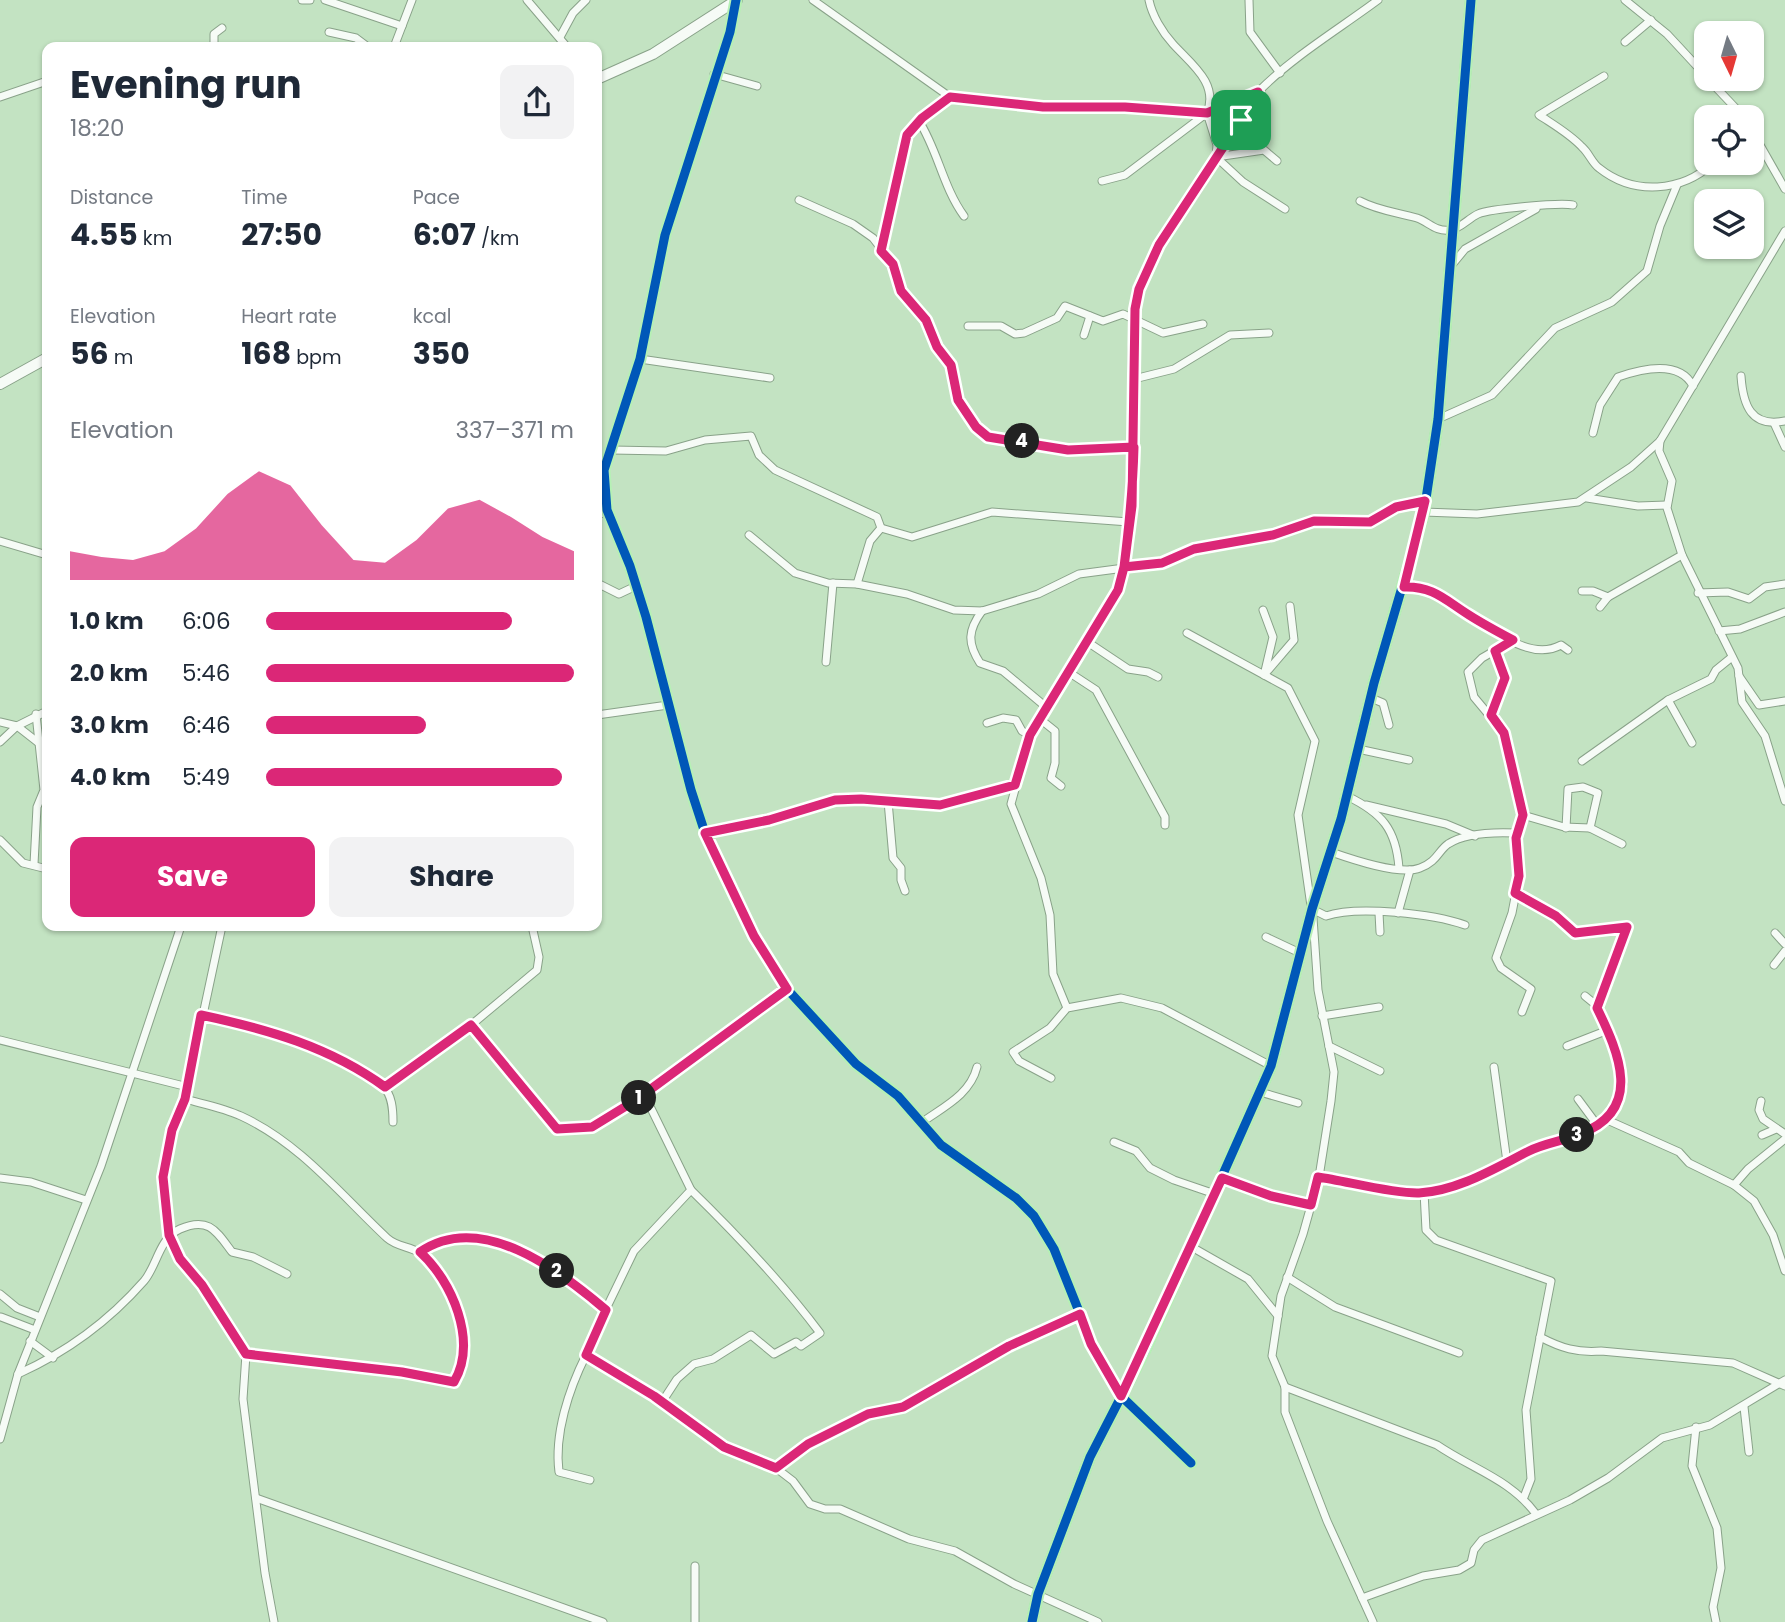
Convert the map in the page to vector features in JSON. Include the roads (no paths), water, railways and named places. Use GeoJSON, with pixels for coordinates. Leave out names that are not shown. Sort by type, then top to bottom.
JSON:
{"type":"FeatureCollection","features":[{"type":"Feature","properties":{"kind":"street"},"geometry":{"type":"LineString","coordinates":[[302,0],[310,0]]}},
{"type":"Feature","properties":{"kind":"street"},"geometry":{"type":"LineString","coordinates":[[324,0],[402,26]]}},
{"type":"Feature","properties":{"kind":"street"},"geometry":{"type":"LineString","coordinates":[[396,42],[412,0]]}},
{"type":"Feature","properties":{"kind":"street"},"geometry":{"type":"LineString","coordinates":[[527,0],[564,42]]}},
{"type":"Feature","properties":{"kind":"street"},"geometry":{"type":"LineString","coordinates":[[560,37],[573,13],[586,0]]}},
{"type":"Feature","properties":{"kind":"street"},"geometry":{"type":"LineString","coordinates":[[602,473],[612,450],[639,359],[665,235],[714,74],[730,32],[737,0]]}},
{"type":"Feature","properties":{"kind":"street"},"geometry":{"type":"LineString","coordinates":[[602,77],[653,54],[737,0]]}},
{"type":"Feature","properties":{"kind":"street"},"geometry":{"type":"LineString","coordinates":[[813,0],[950,97],[1043,107],[1125,107],[1207,113]]}},
{"type":"Feature","properties":{"kind":"street"},"geometry":{"type":"LineString","coordinates":[[1149,0],[1152,12],[1173,44],[1192,60],[1206,80],[1212,102],[1207,113],[1214,129],[1216,158],[1243,182],[1285,209]]}},
{"type":"Feature","properties":{"kind":"street"},"geometry":{"type":"LineString","coordinates":[[1249,0],[1250,32],[1280,73]]}},
{"type":"Feature","properties":{"kind":"street"},"geometry":{"type":"LineString","coordinates":[[1068,1008],[1053,974],[1050,915],[1041,878],[1011,804],[1030,735],[1118,590],[1124,567],[1134,447],[1135,319],[1143,276],[1159,245],[1258,92],[1378,0]]}},
{"type":"Feature","properties":{"kind":"street"},"geometry":{"type":"LineString","coordinates":[[1032,1622],[1038,1594],[1090,1457],[1215,1194],[1271,1066],[1312,909],[1347,796],[1371,698],[1404,587],[1425,507],[1438,419],[1471,0]]}},
{"type":"Feature","properties":{"kind":"street"},"geometry":{"type":"LineString","coordinates":[[1625,0],[1651,20],[1694,65]]}},
{"type":"Feature","properties":{"kind":"street"},"geometry":{"type":"LineString","coordinates":[[1625,42],[1651,20]]}},
{"type":"Feature","properties":{"kind":"street"},"geometry":{"type":"LineString","coordinates":[[214,42],[214,34],[222,28]]}},
{"type":"Feature","properties":{"kind":"street"},"geometry":{"type":"LineString","coordinates":[[329,32],[356,38],[361,42]]}},
{"type":"Feature","properties":{"kind":"street"},"geometry":{"type":"LineString","coordinates":[[714,74],[757,86]]}},
{"type":"Feature","properties":{"kind":"street"},"geometry":{"type":"LineString","coordinates":[[1604,76],[1539,115],[1584,148],[1597,167],[1619,180],[1645,187],[1676,185],[1698,175]]}},
{"type":"Feature","properties":{"kind":"street"},"geometry":{"type":"LineString","coordinates":[[0,97],[42,84]]}},
{"type":"Feature","properties":{"kind":"street"},"geometry":{"type":"LineString","coordinates":[[1719,91],[1732,105]]}},
{"type":"Feature","properties":{"kind":"street"},"geometry":{"type":"LineString","coordinates":[[1102,181],[1125,175],[1207,113],[1258,92]]}},
{"type":"Feature","properties":{"kind":"street"},"geometry":{"type":"LineString","coordinates":[[881,251],[907,135],[919,121],[950,97]]}},
{"type":"Feature","properties":{"kind":"street"},"geometry":{"type":"LineString","coordinates":[[919,121],[929,137],[946,186],[964,216]]}},
{"type":"Feature","properties":{"kind":"street"},"geometry":{"type":"LineString","coordinates":[[1216,158],[1264,150],[1277,161]]}},
{"type":"Feature","properties":{"kind":"street"},"geometry":{"type":"LineString","coordinates":[[1764,152],[1785,189]]}},
{"type":"Feature","properties":{"kind":"street"},"geometry":{"type":"LineString","coordinates":[[1438,419],[1492,395],[1555,328],[1612,302],[1647,271],[1676,185]]}},
{"type":"Feature","properties":{"kind":"street"},"geometry":{"type":"LineString","coordinates":[[799,200],[853,224],[873,238],[893,264],[901,291],[926,320],[937,347],[951,365],[958,400],[982,432],[998,440],[1027,441],[1068,450],[1134,447]]}},
{"type":"Feature","properties":{"kind":"street"},"geometry":{"type":"LineString","coordinates":[[1360,201],[1378,210],[1417,218],[1430,228],[1451,230],[1479,213],[1502,208],[1538,208]]}},
{"type":"Feature","properties":{"kind":"street"},"geometry":{"type":"LineString","coordinates":[[1448,269],[1465,249],[1538,208],[1558,202],[1573,205]]}},
{"type":"Feature","properties":{"kind":"street"},"geometry":{"type":"LineString","coordinates":[[749,535],[795,573],[833,583],[857,584],[907,594],[954,610],[982,611],[1038,594],[1079,574],[1162,563],[1194,549],[1273,535],[1314,521],[1370,522],[1396,507],[1425,507],[1477,514],[1570,504],[1587,498],[1631,467],[1660,441],[1785,231]]}},
{"type":"Feature","properties":{"kind":"street"},"geometry":{"type":"LineString","coordinates":[[968,327],[1001,326],[1015,334],[1024,333],[1057,318],[1065,306],[1103,321],[1123,314],[1163,333],[1203,324]]}},
{"type":"Feature","properties":{"kind":"street"},"geometry":{"type":"LineString","coordinates":[[1084,335],[1090,316]]}},
{"type":"Feature","properties":{"kind":"street"},"geometry":{"type":"LineString","coordinates":[[1134,379],[1174,369],[1230,335],[1269,333]]}},
{"type":"Feature","properties":{"kind":"street"},"geometry":{"type":"LineString","coordinates":[[639,359],[770,378]]}},
{"type":"Feature","properties":{"kind":"street"},"geometry":{"type":"LineString","coordinates":[[1,384],[42,361]]}},
{"type":"Feature","properties":{"kind":"street"},"geometry":{"type":"LineString","coordinates":[[1593,433],[1600,405],[1618,377],[1665,367],[1690,380],[1693,386]]}},
{"type":"Feature","properties":{"kind":"street"},"geometry":{"type":"LineString","coordinates":[[1741,376],[1742,393],[1749,410],[1761,422],[1785,421]]}},
{"type":"Feature","properties":{"kind":"street"},"geometry":{"type":"LineString","coordinates":[[1774,423],[1785,447]]}},
{"type":"Feature","properties":{"kind":"street"},"geometry":{"type":"LineString","coordinates":[[612,450],[666,451],[705,440],[751,436],[759,455],[775,470],[877,517],[881,528]]}},
{"type":"Feature","properties":{"kind":"street"},"geometry":{"type":"LineString","coordinates":[[1660,441],[1659,451],[1672,481],[1667,505],[1682,555],[1698,593],[1732,657],[1739,676],[1759,705],[1785,701]]}},
{"type":"Feature","properties":{"kind":"street"},"geometry":{"type":"LineString","coordinates":[[604,470],[607,510],[636,586],[705,833],[754,936],[787,989],[832,1040],[856,1064],[898,1096],[941,1145],[1017,1198],[1034,1216],[1054,1249],[1091,1344],[1121,1396],[1191,1463]]}},
{"type":"Feature","properties":{"kind":"street"},"geometry":{"type":"LineString","coordinates":[[1587,498],[1638,506],[1667,505]]}},
{"type":"Feature","properties":{"kind":"street"},"geometry":{"type":"LineString","coordinates":[[602,513],[607,510]]}},
{"type":"Feature","properties":{"kind":"street"},"geometry":{"type":"LineString","coordinates":[[881,528],[912,537],[992,512],[1129,522]]}},
{"type":"Feature","properties":{"kind":"street"},"geometry":{"type":"LineString","coordinates":[[857,584],[870,541],[881,528]]}},
{"type":"Feature","properties":{"kind":"street"},"geometry":{"type":"LineString","coordinates":[[0,541],[42,554]]}},
{"type":"Feature","properties":{"kind":"street"},"geometry":{"type":"LineString","coordinates":[[1600,607],[1608,597],[1682,555]]}},
{"type":"Feature","properties":{"kind":"street"},"geometry":{"type":"LineString","coordinates":[[825,662],[833,583]]}},
{"type":"Feature","properties":{"kind":"street"},"geometry":{"type":"LineString","coordinates":[[1698,593],[1728,592],[1749,599],[1765,587],[1785,584]]}},
{"type":"Feature","properties":{"kind":"street"},"geometry":{"type":"LineString","coordinates":[[602,585],[620,594],[636,586]]}},
{"type":"Feature","properties":{"kind":"street"},"geometry":{"type":"LineString","coordinates":[[1404,587],[1420,586],[1436,592],[1471,617],[1536,652],[1549,652],[1561,645],[1569,650]]}},
{"type":"Feature","properties":{"kind":"street"},"geometry":{"type":"LineString","coordinates":[[1582,591],[1593,591],[1608,597]]}},
{"type":"Feature","properties":{"kind":"street"},"geometry":{"type":"LineString","coordinates":[[1264,675],[1294,640],[1290,606]]}},
{"type":"Feature","properties":{"kind":"street"},"geometry":{"type":"LineString","coordinates":[[1263,610],[1273,637],[1264,675]]}},
{"type":"Feature","properties":{"kind":"street"},"geometry":{"type":"LineString","coordinates":[[982,611],[971,626],[969,637],[980,663],[1003,671],[1046,707]]}},
{"type":"Feature","properties":{"kind":"street"},"geometry":{"type":"LineString","coordinates":[[1718,631],[1740,629],[1785,612]]}},
{"type":"Feature","properties":{"kind":"street"},"geometry":{"type":"LineString","coordinates":[[1187,633],[1288,688],[1315,741],[1298,815],[1312,909],[1322,1016],[1333,1081],[1318,1177],[1287,1277],[1272,1356],[1285,1387],[1285,1412],[1327,1521],[1373,1622]]}},
{"type":"Feature","properties":{"kind":"street"},"geometry":{"type":"LineString","coordinates":[[1513,640],[1473,664],[1468,672],[1470,689],[1504,733],[1523,815],[1517,833],[1519,876],[1512,913],[1496,958],[1501,968],[1531,989],[1521,1012]]}},
{"type":"Feature","properties":{"kind":"street"},"geometry":{"type":"LineString","coordinates":[[1086,641],[1128,669],[1148,672],[1158,677]]}},
{"type":"Feature","properties":{"kind":"street"},"geometry":{"type":"LineString","coordinates":[[1491,715],[1505,678],[1495,651]]}},
{"type":"Feature","properties":{"kind":"street"},"geometry":{"type":"LineString","coordinates":[[1582,761],[1668,700],[1711,679],[1716,670],[1732,657]]}},
{"type":"Feature","properties":{"kind":"street"},"geometry":{"type":"LineString","coordinates":[[1067,671],[1096,690],[1121,739],[1141,769],[1165,817],[1165,825]]}},
{"type":"Feature","properties":{"kind":"street"},"geometry":{"type":"LineString","coordinates":[[1739,676],[1738,691],[1742,702],[1765,736],[1785,802]]}},
{"type":"Feature","properties":{"kind":"street"},"geometry":{"type":"LineString","coordinates":[[1371,698],[1382,703],[1389,724]]}},
{"type":"Feature","properties":{"kind":"street"},"geometry":{"type":"LineString","coordinates":[[1668,700],[1692,743]]}},
{"type":"Feature","properties":{"kind":"street"},"geometry":{"type":"LineString","coordinates":[[602,714],[668,705]]}},
{"type":"Feature","properties":{"kind":"street"},"geometry":{"type":"LineString","coordinates":[[0,742],[17,726],[42,713]]}},
{"type":"Feature","properties":{"kind":"street"},"geometry":{"type":"LineString","coordinates":[[36,715],[42,759]]}},
{"type":"Feature","properties":{"kind":"street"},"geometry":{"type":"LineString","coordinates":[[987,723],[1003,718],[1016,720],[1022,731],[1030,735]]}},
{"type":"Feature","properties":{"kind":"street"},"geometry":{"type":"LineString","coordinates":[[1040,719],[1055,731],[1055,763],[1051,778],[1061,786]]}},
{"type":"Feature","properties":{"kind":"street"},"geometry":{"type":"LineString","coordinates":[[0,722],[17,726],[40,744]]}},
{"type":"Feature","properties":{"kind":"street"},"geometry":{"type":"LineString","coordinates":[[1358,749],[1409,760]]}},
{"type":"Feature","properties":{"kind":"street"},"geometry":{"type":"LineString","coordinates":[[705,833],[769,820],[835,800],[940,805],[1015,785]]}},
{"type":"Feature","properties":{"kind":"street"},"geometry":{"type":"LineString","coordinates":[[1566,828],[1568,789],[1583,787],[1598,793],[1590,828]]}},
{"type":"Feature","properties":{"kind":"street"},"geometry":{"type":"LineString","coordinates":[[1347,796],[1366,805],[1446,824],[1475,836]]}},
{"type":"Feature","properties":{"kind":"street"},"geometry":{"type":"LineString","coordinates":[[34,864],[37,807],[42,798]]}},
{"type":"Feature","properties":{"kind":"street"},"geometry":{"type":"LineString","coordinates":[[888,801],[893,858],[901,868],[905,891]]}},
{"type":"Feature","properties":{"kind":"street"},"geometry":{"type":"LineString","coordinates":[[1366,805],[1391,832],[1398,845],[1399,868]]}},
{"type":"Feature","properties":{"kind":"street"},"geometry":{"type":"LineString","coordinates":[[1523,815],[1566,828],[1590,828],[1622,844]]}},
{"type":"Feature","properties":{"kind":"street"},"geometry":{"type":"LineString","coordinates":[[1331,852],[1367,863],[1410,870],[1438,858],[1447,845],[1475,836],[1517,833]]}},
{"type":"Feature","properties":{"kind":"street"},"geometry":{"type":"LineString","coordinates":[[0,841],[23,863],[42,867]]}},
{"type":"Feature","properties":{"kind":"street"},"geometry":{"type":"LineString","coordinates":[[1398,913],[1410,870]]}},
{"type":"Feature","properties":{"kind":"street"},"geometry":{"type":"LineString","coordinates":[[1515,893],[1556,916],[1575,933],[1627,927],[1597,1008]]}},
{"type":"Feature","properties":{"kind":"street"},"geometry":{"type":"LineString","coordinates":[[1312,909],[1326,916],[1339,911],[1398,913],[1451,920],[1465,925]]}},
{"type":"Feature","properties":{"kind":"street"},"geometry":{"type":"LineString","coordinates":[[1380,913],[1380,932]]}},
{"type":"Feature","properties":{"kind":"street"},"geometry":{"type":"LineString","coordinates":[[0,1439],[18,1374],[118,1118],[130,1071],[179,931]]}},
{"type":"Feature","properties":{"kind":"street"},"geometry":{"type":"LineString","coordinates":[[221,931],[201,1015],[188,1087],[172,1130],[163,1177],[169,1235],[180,1259],[202,1285],[246,1354],[243,1399],[274,1622]]}},
{"type":"Feature","properties":{"kind":"street"},"geometry":{"type":"LineString","coordinates":[[385,1087],[471,1025],[537,970],[539,957],[532,931]]}},
{"type":"Feature","properties":{"kind":"street"},"geometry":{"type":"LineString","coordinates":[[1775,933],[1785,944]]}},
{"type":"Feature","properties":{"kind":"street"},"geometry":{"type":"LineString","coordinates":[[1266,937],[1300,953]]}},
{"type":"Feature","properties":{"kind":"street"},"geometry":{"type":"LineString","coordinates":[[1774,965],[1785,951]]}},
{"type":"Feature","properties":{"kind":"street"},"geometry":{"type":"LineString","coordinates":[[471,1025],[557,1129],[592,1127],[644,1094],[787,989]]}},
{"type":"Feature","properties":{"kind":"street"},"geometry":{"type":"LineString","coordinates":[[1318,1177],[1424,1192],[1463,1184],[1507,1162],[1598,1126],[1617,1103],[1623,1084],[1612,1036],[1597,1008],[1586,996]]}},
{"type":"Feature","properties":{"kind":"street"},"geometry":{"type":"LineString","coordinates":[[1051,1078],[1019,1060],[1013,1052],[1050,1027],[1068,1008],[1121,998],[1139,1001],[1172,1013],[1271,1066]]}},
{"type":"Feature","properties":{"kind":"street"},"geometry":{"type":"LineString","coordinates":[[1322,1016],[1379,1007]]}},
{"type":"Feature","properties":{"kind":"street"},"geometry":{"type":"LineString","coordinates":[[201,1015],[268,1029],[319,1049],[385,1087],[392,1103],[393,1122]]}},
{"type":"Feature","properties":{"kind":"street"},"geometry":{"type":"LineString","coordinates":[[1567,1046],[1603,1032],[1612,1036]]}},
{"type":"Feature","properties":{"kind":"street"},"geometry":{"type":"LineString","coordinates":[[0,1040],[188,1087]]}},
{"type":"Feature","properties":{"kind":"street"},"geometry":{"type":"LineString","coordinates":[[1329,1045],[1380,1071]]}},
{"type":"Feature","properties":{"kind":"street"},"geometry":{"type":"LineString","coordinates":[[921,1123],[950,1106],[975,1078],[977,1067]]}},
{"type":"Feature","properties":{"kind":"street"},"geometry":{"type":"LineString","coordinates":[[1494,1067],[1507,1162]]}},
{"type":"Feature","properties":{"kind":"street"},"geometry":{"type":"LineString","coordinates":[[1260,1092],[1298,1103]]}},
{"type":"Feature","properties":{"kind":"street"},"geometry":{"type":"LineString","coordinates":[[644,1094],[691,1190],[745,1249],[772,1270],[820,1333],[801,1346],[796,1342],[774,1354],[751,1335],[713,1359],[694,1364],[677,1378],[662,1402]]}},
{"type":"Feature","properties":{"kind":"street"},"geometry":{"type":"LineString","coordinates":[[185,1099],[240,1115],[274,1136],[335,1185],[389,1240],[420,1252],[437,1268],[450,1290],[462,1332],[463,1357],[454,1382],[402,1372],[246,1354]]}},
{"type":"Feature","properties":{"kind":"street"},"geometry":{"type":"LineString","coordinates":[[1578,1100],[1598,1126]]}},
{"type":"Feature","properties":{"kind":"street"},"geometry":{"type":"LineString","coordinates":[[1734,1185],[1785,1136],[1763,1119],[1759,1110],[1761,1101]]}},
{"type":"Feature","properties":{"kind":"street"},"geometry":{"type":"LineString","coordinates":[[1605,1119],[1661,1142],[1709,1175],[1734,1185],[1761,1211],[1784,1257],[1785,1271]]}},
{"type":"Feature","properties":{"kind":"street"},"geometry":{"type":"LineString","coordinates":[[1762,1135],[1776,1129]]}},
{"type":"Feature","properties":{"kind":"street"},"geometry":{"type":"LineString","coordinates":[[1114,1142],[1136,1151],[1150,1168],[1174,1180],[1215,1194]]}},
{"type":"Feature","properties":{"kind":"street"},"geometry":{"type":"LineString","coordinates":[[0,1178],[31,1182],[86,1200]]}},
{"type":"Feature","properties":{"kind":"street"},"geometry":{"type":"LineString","coordinates":[[1222,1178],[1271,1196],[1311,1205]]}},
{"type":"Feature","properties":{"kind":"street"},"geometry":{"type":"LineString","coordinates":[[590,1480],[559,1472],[557,1455],[572,1389],[634,1251],[691,1190]]}},
{"type":"Feature","properties":{"kind":"street"},"geometry":{"type":"LineString","coordinates":[[1424,1192],[1426,1230],[1436,1240],[1551,1281],[1526,1410],[1531,1479],[1524,1497]]}},
{"type":"Feature","properties":{"kind":"street"},"geometry":{"type":"LineString","coordinates":[[18,1374],[53,1358],[107,1319],[146,1279],[169,1235],[194,1224],[219,1232],[232,1252],[253,1256],[288,1275]]}},
{"type":"Feature","properties":{"kind":"street"},"geometry":{"type":"LineString","coordinates":[[420,1252],[435,1242],[457,1237],[534,1255],[606,1310]]}},
{"type":"Feature","properties":{"kind":"street"},"geometry":{"type":"LineString","coordinates":[[1190,1246],[1248,1279],[1278,1316]]}},
{"type":"Feature","properties":{"kind":"street"},"geometry":{"type":"LineString","coordinates":[[1287,1277],[1335,1307],[1459,1353]]}},
{"type":"Feature","properties":{"kind":"street"},"geometry":{"type":"LineString","coordinates":[[0,1294],[17,1308],[40,1317]]}},
{"type":"Feature","properties":{"kind":"street"},"geometry":{"type":"LineString","coordinates":[[776,1468],[808,1444],[868,1414],[903,1407],[1009,1346],[1080,1314]]}},
{"type":"Feature","properties":{"kind":"street"},"geometry":{"type":"LineString","coordinates":[[1,1317],[35,1330]]}},
{"type":"Feature","properties":{"kind":"street"},"geometry":{"type":"LineString","coordinates":[[1540,1337],[1563,1349],[1581,1352],[1733,1363],[1781,1385]]}},
{"type":"Feature","properties":{"kind":"street"},"geometry":{"type":"LineString","coordinates":[[30,1341],[53,1358]]}},
{"type":"Feature","properties":{"kind":"street"},"geometry":{"type":"LineString","coordinates":[[586,1355],[662,1402],[724,1447],[776,1468],[793,1480],[810,1504],[840,1510],[909,1539],[946,1547],[1098,1622]]}},
{"type":"Feature","properties":{"kind":"street"},"geometry":{"type":"LineString","coordinates":[[1362,1598],[1423,1576],[1459,1570],[1471,1563],[1474,1550],[1482,1541],[1570,1500],[1608,1478],[1662,1438],[1710,1424],[1744,1407],[1785,1380]]}},
{"type":"Feature","properties":{"kind":"street"},"geometry":{"type":"LineString","coordinates":[[1285,1387],[1437,1445],[1459,1460],[1503,1481],[1524,1497],[1535,1514]]}},
{"type":"Feature","properties":{"kind":"street"},"geometry":{"type":"LineString","coordinates":[[1744,1407],[1749,1452]]}},
{"type":"Feature","properties":{"kind":"street"},"geometry":{"type":"LineString","coordinates":[[1696,1427],[1692,1466],[1717,1528],[1721,1568],[1713,1607],[1716,1622]]}},
{"type":"Feature","properties":{"kind":"street"},"geometry":{"type":"LineString","coordinates":[[256,1498],[603,1622]]}},
{"type":"Feature","properties":{"kind":"street"},"geometry":{"type":"LineString","coordinates":[[695,1566],[695,1622]]}}]}
